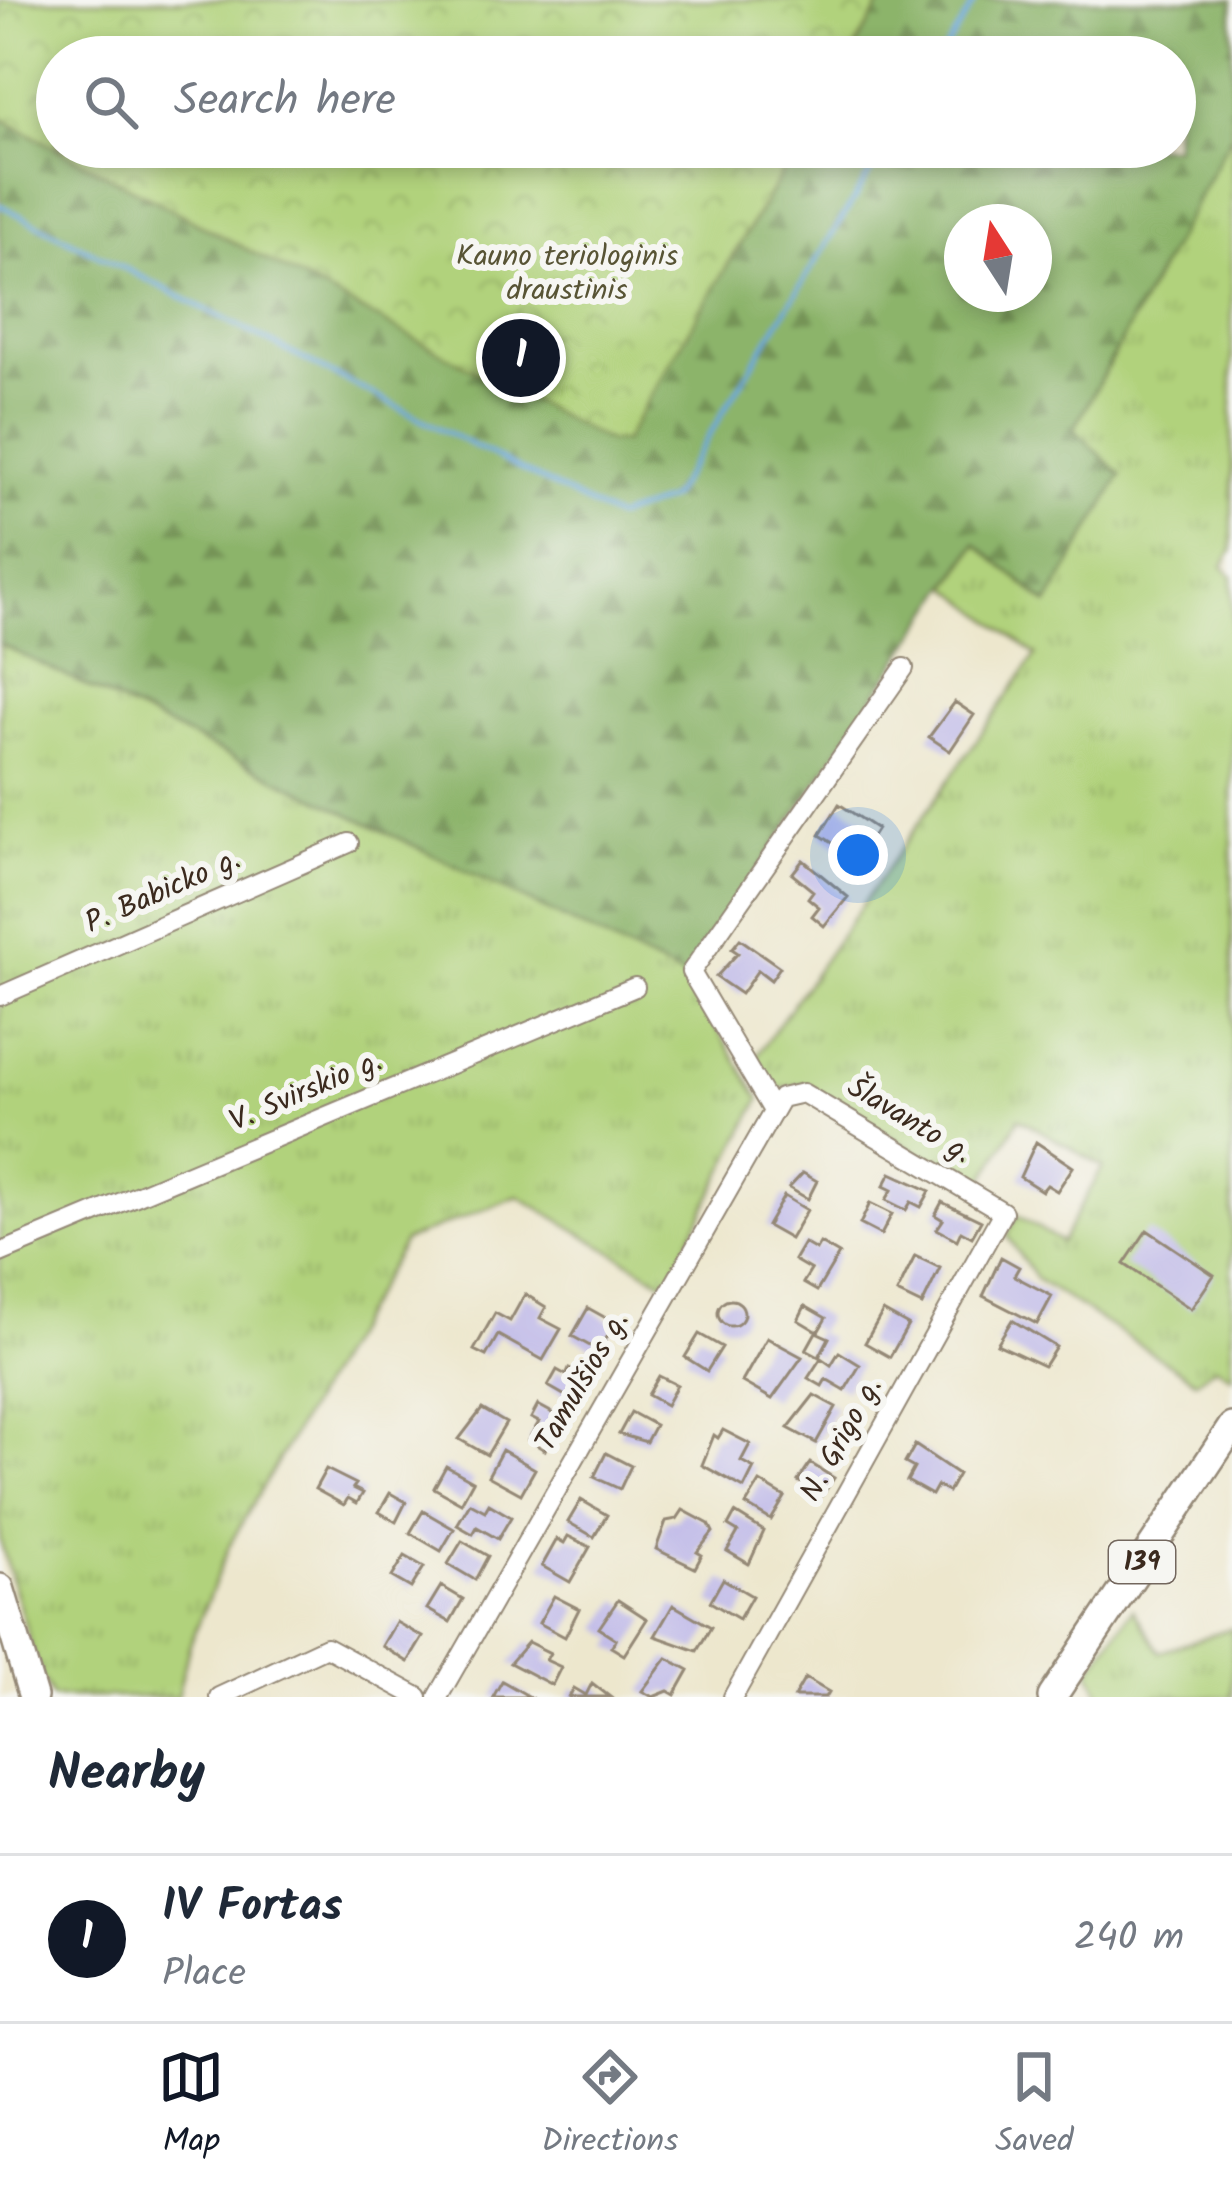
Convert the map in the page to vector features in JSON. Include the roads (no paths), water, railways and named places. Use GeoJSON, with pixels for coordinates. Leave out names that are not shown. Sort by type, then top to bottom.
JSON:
{"type":"FeatureCollection","features":[{"type":"Feature","properties":{"kind":"main road","name":"139"},"geometry":{"type":"LineString","coordinates":[[1052,1697],[1232,1427]]}},
{"type":"Feature","properties":{"kind":"main road"},"geometry":{"type":"LineString","coordinates":[[0,1588],[32,1697]]}},
{"type":"Feature","properties":{"kind":"street"},"geometry":{"type":"LineString","coordinates":[[777,1104],[692,972],[904,668]]}},
{"type":"Feature","properties":{"kind":"street","name":"P. Babicko g."},"geometry":{"type":"LineString","coordinates":[[0,996],[350,844]]}},
{"type":"Feature","properties":{"kind":"street","name":"V. Svirskio g."},"geometry":{"type":"LineString","coordinates":[[0,1252],[635,987]]}},
{"type":"Feature","properties":{"kind":"street","name":"Šlavanto g."},"geometry":{"type":"LineString","coordinates":[[777,1104],[806,1094],[1003,1212]]}},
{"type":"Feature","properties":{"kind":"street","name":"Tamulšios g."},"geometry":{"type":"LineString","coordinates":[[438,1697],[777,1104]]}},
{"type":"Feature","properties":{"kind":"street","name":"N. Grigo g."},"geometry":{"type":"LineString","coordinates":[[733,1697],[1003,1212]]}},
{"type":"Feature","properties":{"kind":"street"},"geometry":{"type":"LineString","coordinates":[[220,1697],[326,1647],[418,1697]]}},
{"type":"Feature","properties":{"kind":"waterway"},"geometry":{"type":"LineString","coordinates":[[954,36],[976,0]]}},
{"type":"Feature","properties":{"kind":"waterway"},"geometry":{"type":"LineString","coordinates":[[0,205],[616,518],[670,499],[873,168]]}},
{"type":"Feature","properties":{"kind":"place","name":"IV Fortas"},"geometry":{"type":"Point","coordinates":[521,358]}},
{"type":"Feature","properties":{"kind":"park label","name":"Kauno teriologinis draustinis"},"geometry":{"type":"Point","coordinates":[567,274]}}]}
